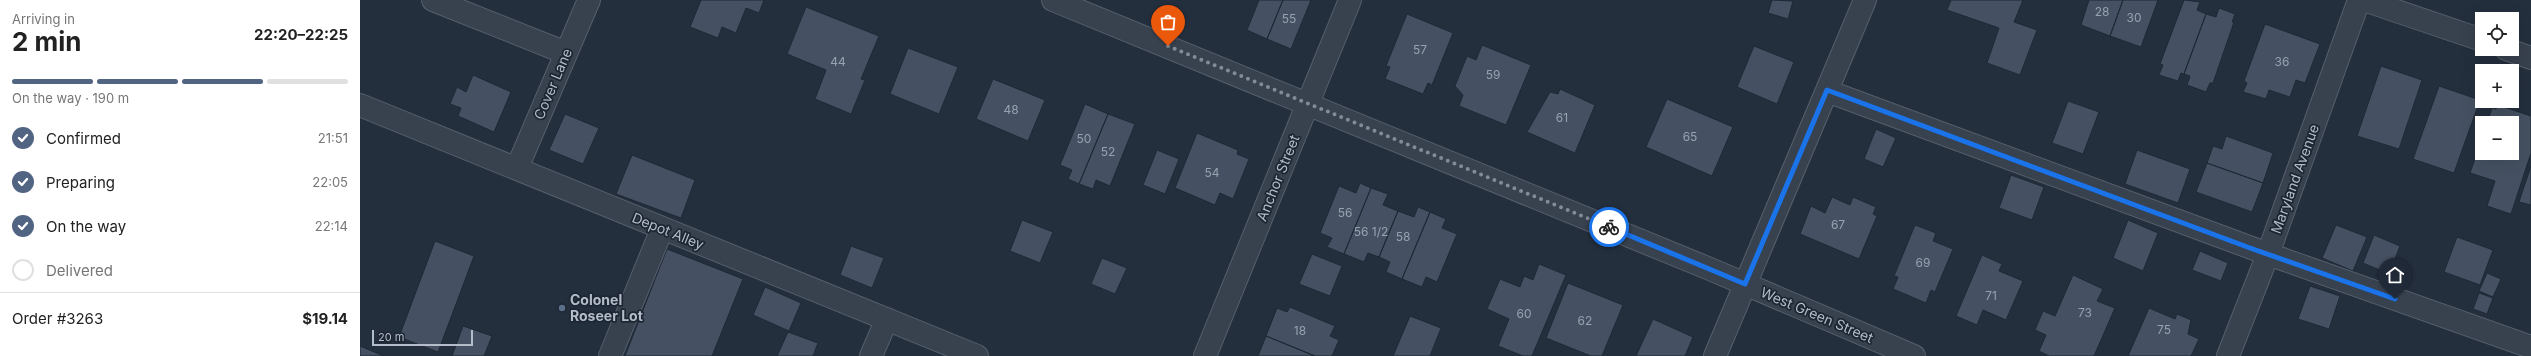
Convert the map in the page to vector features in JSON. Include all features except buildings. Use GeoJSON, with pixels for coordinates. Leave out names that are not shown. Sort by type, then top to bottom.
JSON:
{"type":"FeatureCollection","features":[{"type":"Feature","properties":{"kind":"street"},"geometry":{"type":"LineString","coordinates":[[433,0],[566,53]]}},
{"type":"Feature","properties":{"kind":"street","name":"Cover Lane"},"geometry":{"type":"LineString","coordinates":[[517,168],[589,0]]}},
{"type":"Feature","properties":{"kind":"street","name":"West Green Street"},"geometry":{"type":"LineString","coordinates":[[1053,0],[1308,103],[1745,284],[1914,356]]}},
{"type":"Feature","properties":{"kind":"street","name":"Anchor Street"},"geometry":{"type":"LineString","coordinates":[[1205,356],[1350,0]]}},
{"type":"Feature","properties":{"kind":"street"},"geometry":{"type":"LineString","coordinates":[[1715,356],[1865,0]]}},
{"type":"Feature","properties":{"kind":"street","name":"Maryland Avenue"},"geometry":{"type":"LineString","coordinates":[[2228,356],[2268,254],[2359,0]]}},
{"type":"Feature","properties":{"kind":"street"},"geometry":{"type":"LineString","coordinates":[[2364,0],[2475,38]]}},
{"type":"Feature","properties":{"kind":"street"},"geometry":{"type":"LineString","coordinates":[[2519,54],[2531,58]]}},
{"type":"Feature","properties":{"kind":"street"},"geometry":{"type":"LineString","coordinates":[[1827,90],[2268,254],[2531,347]]}},
{"type":"Feature","properties":{"kind":"street","name":"Depot Alley"},"geometry":{"type":"LineString","coordinates":[[360,105],[976,356]]}},
{"type":"Feature","properties":{"kind":"street"},"geometry":{"type":"LineString","coordinates":[[610,356],[662,229]]}},
{"type":"Feature","properties":{"kind":"street"},"geometry":{"type":"LineString","coordinates":[[871,356],[887,320]]}},
{"type":"Feature","properties":{"kind":"way so far"},"geometry":{"type":"LineString","coordinates":[[1168,46],[1609,227]]}},
{"type":"Feature","properties":{"kind":"place","name":"Colonel Roseer Lot"},"geometry":{"type":"Point","coordinates":[562,308]}},
{"type":"Feature","properties":{"kind":"route"},"geometry":{"type":"LineString","coordinates":[[1609,227],[1745,284],[1827,90],[2250,248],[2395,299]]}}]}
